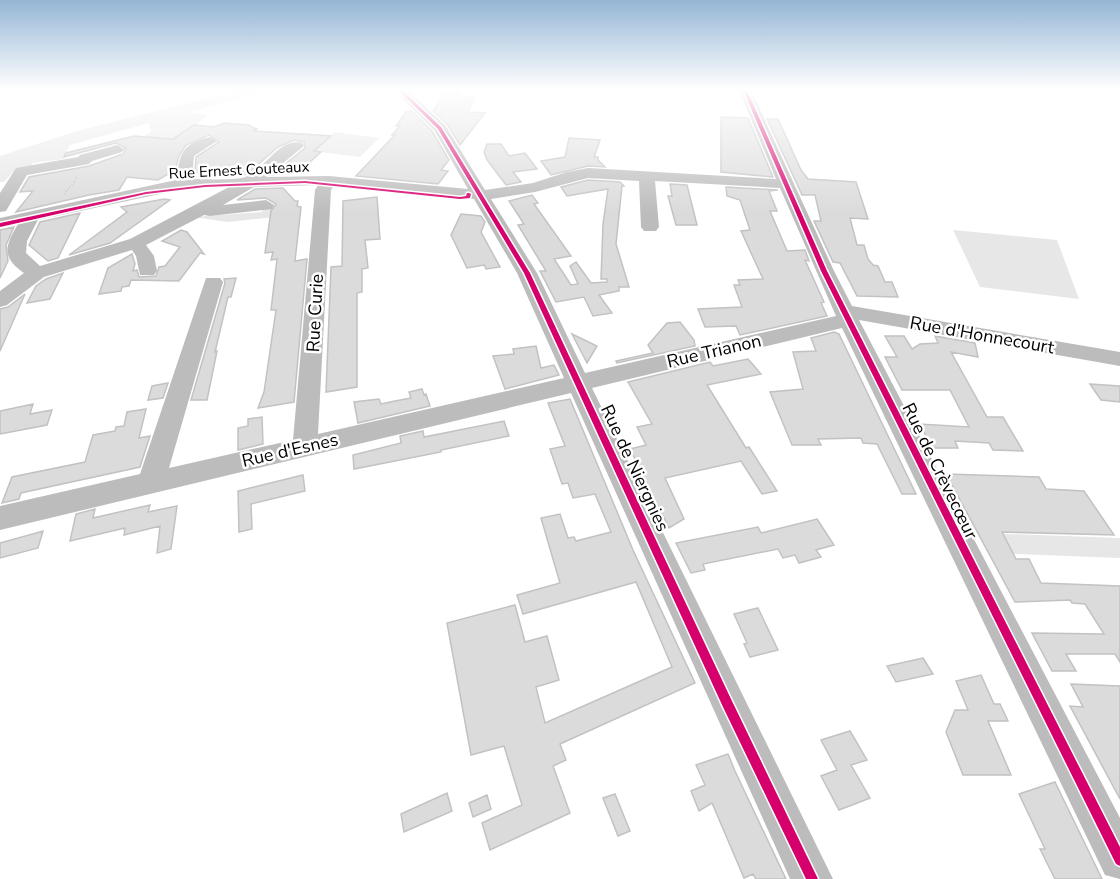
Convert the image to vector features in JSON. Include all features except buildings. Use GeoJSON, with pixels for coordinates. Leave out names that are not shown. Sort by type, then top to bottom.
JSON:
{"type":"FeatureCollection","features":[{"type":"Feature","properties":{"kind":"street","name":"Rue de Niergnies"},"geometry":{"type":"LineString","coordinates":[[442,131],[527,273],[726,703],[812,879]]}},
{"type":"Feature","properties":{"kind":"street","name":"Rue de Crèvecœur"},"geometry":{"type":"LineString","coordinates":[[763,131],[818,258],[846,316],[1120,860]]}},
{"type":"Feature","properties":{"kind":"street","name":"Rue Ernest Couteaux"},"geometry":{"type":"LineString","coordinates":[[183,184],[187,155],[195,148],[210,141]]}},
{"type":"Feature","properties":{"kind":"street","name":"Rue Ernest Couteaux"},"geometry":{"type":"LineString","coordinates":[[252,181],[288,150],[297,146]]}},
{"type":"Feature","properties":{"kind":"street"},"geometry":{"type":"LineString","coordinates":[[0,207],[21,171],[84,161],[85,158],[117,149]]}},
{"type":"Feature","properties":{"kind":"street","name":"Rue Ernest Couteaux"},"geometry":{"type":"LineString","coordinates":[[0,223],[183,184],[328,181],[482,195],[535,187],[573,175],[588,173],[786,184]]}},
{"type":"Feature","properties":{"kind":"street"},"geometry":{"type":"LineString","coordinates":[[647,176],[650,227]]}},
{"type":"Feature","properties":{"kind":"street"},"geometry":{"type":"LineString","coordinates":[[0,301],[37,273],[140,241],[252,181]]}},
{"type":"Feature","properties":{"kind":"street","name":"Rue Curie"},"geometry":{"type":"LineString","coordinates":[[305,446],[323,190],[328,181]]}},
{"type":"Feature","properties":{"kind":"street"},"geometry":{"type":"LineString","coordinates":[[197,211],[266,205]]}},
{"type":"Feature","properties":{"kind":"street"},"geometry":{"type":"LineString","coordinates":[[32,215],[16,245],[16,256],[21,263],[37,273]]}},
{"type":"Feature","properties":{"kind":"street"},"geometry":{"type":"LineString","coordinates":[[140,241],[147,261],[147,271]]}},
{"type":"Feature","properties":{"kind":"street"},"geometry":{"type":"LineString","coordinates":[[151,483],[213,282]]}},
{"type":"Feature","properties":{"kind":"street","name":"Rue d'Honnecourt"},"geometry":{"type":"LineString","coordinates":[[846,316],[1120,359]]}},
{"type":"Feature","properties":{"kind":"street","name":"Rue Trianon"},"geometry":{"type":"LineString","coordinates":[[579,382],[846,316]]}},
{"type":"Feature","properties":{"kind":"street","name":"Rue d'Esnes"},"geometry":{"type":"LineString","coordinates":[[0,518],[579,382]]}},
{"type":"Feature","properties":{"kind":"shaded area"},"geometry":{"type":"Polygon","coordinates":[[[77,131],[120,131],[70,145],[63,159],[33,163],[31,166],[13,172],[4,182],[0,182],[0,156],[77,131]]]}},
{"type":"Feature","properties":{"kind":"shaded area"},"geometry":{"type":"Polygon","coordinates":[[[186,131],[177,138],[150,137],[143,149],[119,151],[151,132],[186,131]]]}},
{"type":"Feature","properties":{"kind":"shaded area"},"geometry":{"type":"Polygon","coordinates":[[[335,132],[379,138],[360,157],[313,151],[335,132]]]}},
{"type":"Feature","properties":{"kind":"shaded area"},"geometry":{"type":"Polygon","coordinates":[[[282,206],[275,217],[228,222],[193,217],[262,212],[264,207],[282,206]]]}},
{"type":"Feature","properties":{"kind":"shaded area"},"geometry":{"type":"Polygon","coordinates":[[[953,230],[1057,240],[1079,299],[980,287],[953,230]]]}},
{"type":"Feature","properties":{"kind":"shaded area"},"geometry":{"type":"Polygon","coordinates":[[[978,533],[1120,538],[1120,558],[988,553],[978,533]]]}},
{"type":"Feature","properties":{"kind":"cycle path"},"geometry":{"type":"LineString","coordinates":[[442,131],[527,273],[727,703],[812,879]]}},
{"type":"Feature","properties":{"kind":"cycle path"},"geometry":{"type":"LineString","coordinates":[[763,131],[824,271],[1120,860]]}},
{"type":"Feature","properties":{"kind":"cycle path"},"geometry":{"type":"LineString","coordinates":[[0,225],[146,193],[205,186],[305,182],[460,198],[468,197],[469,194]]}}]}
